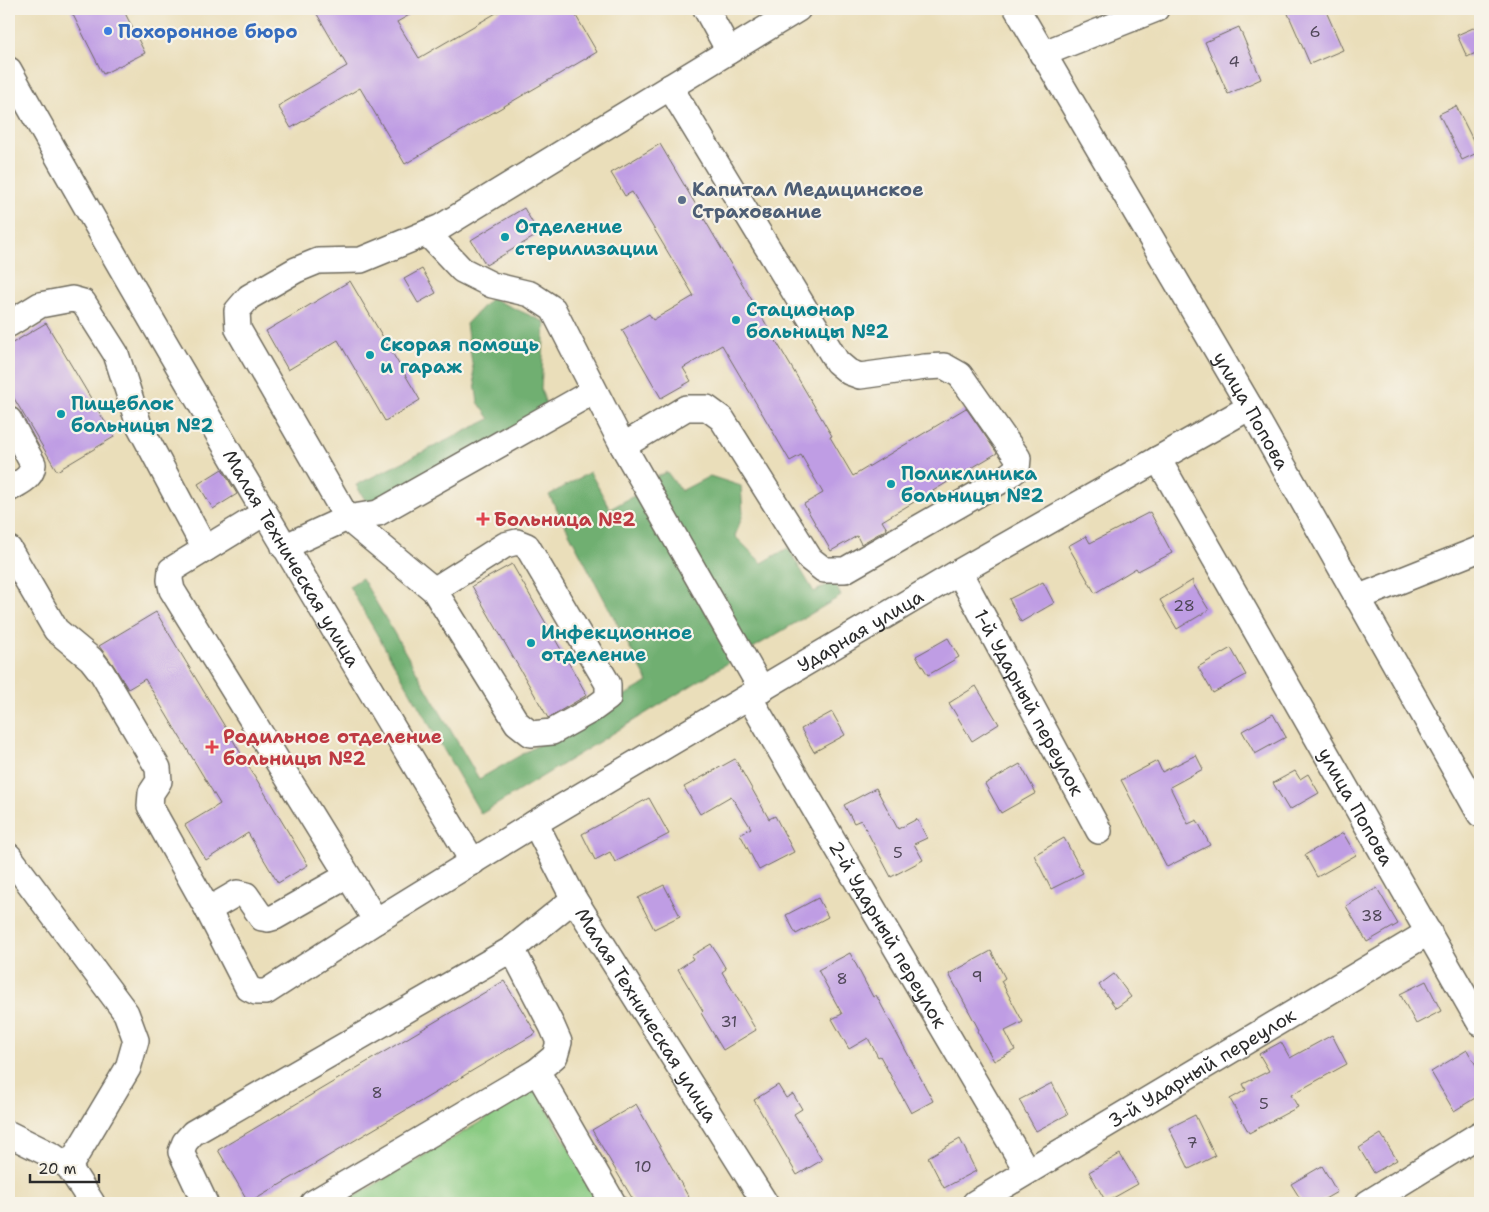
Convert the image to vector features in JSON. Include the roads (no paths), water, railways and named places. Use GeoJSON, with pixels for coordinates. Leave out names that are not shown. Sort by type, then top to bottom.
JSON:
{"type":"FeatureCollection","features":[{"type":"Feature","properties":{"kind":"street"},"geometry":{"type":"LineString","coordinates":[[706,9],[729,51]]}},
{"type":"Feature","properties":{"kind":"street"},"geometry":{"type":"LineString","coordinates":[[434,590],[506,545],[517,542],[527,546],[608,684],[608,698],[593,709],[552,732],[531,734],[517,723],[434,590],[347,518],[238,329],[237,311],[248,297],[296,270],[318,261],[361,260],[441,227],[798,9]]}},
{"type":"Feature","properties":{"kind":"street","name":"улица Попова"},"geometry":{"type":"LineString","coordinates":[[1017,9],[1250,407],[1357,598],[1469,776],[1480,814]]}},
{"type":"Feature","properties":{"kind":"street"},"geometry":{"type":"LineString","coordinates":[[1042,54],[1156,9]]}},
{"type":"Feature","properties":{"kind":"street","name":"Малая Техническая улица"},"geometry":{"type":"LineString","coordinates":[[9,70],[98,228],[264,513],[474,862]]}},
{"type":"Feature","properties":{"kind":"street"},"geometry":{"type":"LineString","coordinates":[[624,446],[686,408],[707,408],[722,419],[810,559],[824,570],[845,570],[1004,479],[1016,469],[1018,458],[960,374],[944,366],[860,376],[849,372],[838,362],[670,87]]}},
{"type":"Feature","properties":{"kind":"street","name":"2-й Ударный переулок"},"geometry":{"type":"LineString","coordinates":[[427,233],[462,270],[492,285],[530,294],[553,309],[594,391],[756,694],[1027,1171]]}},
{"type":"Feature","properties":{"kind":"street"},"geometry":{"type":"LineString","coordinates":[[9,324],[40,305],[72,299],[83,302],[116,354],[142,432],[205,548]]}},
{"type":"Feature","properties":{"kind":"street"},"geometry":{"type":"LineString","coordinates":[[284,547],[347,518],[378,513],[594,391]]}},
{"type":"Feature","properties":{"kind":"street","name":"Ударная улица"},"geometry":{"type":"LineString","coordinates":[[9,549],[56,630],[102,672],[158,768],[159,781],[151,794],[150,806],[208,910],[248,988],[256,992],[266,992],[376,921],[536,823],[960,572],[1250,407]]}},
{"type":"Feature","properties":{"kind":"street"},"geometry":{"type":"LineString","coordinates":[[9,420],[33,464],[30,477],[9,489]]}},
{"type":"Feature","properties":{"kind":"street","name":"улица Попова"},"geometry":{"type":"LineString","coordinates":[[1158,459],[1480,1023]]}},
{"type":"Feature","properties":{"kind":"street"},"geometry":{"type":"LineString","coordinates":[[264,513],[171,570],[172,590],[376,921]]}},
{"type":"Feature","properties":{"kind":"street"},"geometry":{"type":"LineString","coordinates":[[1357,598],[1480,549]]}},
{"type":"Feature","properties":{"kind":"street","name":"1-й Ударный переулок"},"geometry":{"type":"LineString","coordinates":[[960,572],[1099,831]]}},
{"type":"Feature","properties":{"kind":"street","name":"Малая Техническая улица"},"geometry":{"type":"LineString","coordinates":[[536,823],[574,900],[765,1203]]}},
{"type":"Feature","properties":{"kind":"street"},"geometry":{"type":"LineString","coordinates":[[9,856],[126,1013],[136,1040],[128,1068],[68,1167]]}},
{"type":"Feature","properties":{"kind":"street"},"geometry":{"type":"LineString","coordinates":[[208,910],[237,893],[242,893],[246,895],[262,918],[268,919],[275,917],[347,876]]}},
{"type":"Feature","properties":{"kind":"street"},"geometry":{"type":"LineString","coordinates":[[205,1203],[181,1152],[185,1142],[193,1133],[512,949],[574,900]]}},
{"type":"Feature","properties":{"kind":"street","name":"3-й Ударный переулок"},"geometry":{"type":"LineString","coordinates":[[975,1203],[1429,932]]}},
{"type":"Feature","properties":{"kind":"street"},"geometry":{"type":"LineString","coordinates":[[317,1202],[537,1071],[555,1056],[559,1042],[512,949]]}},
{"type":"Feature","properties":{"kind":"street"},"geometry":{"type":"LineString","coordinates":[[537,1071],[613,1203]]}},
{"type":"Feature","properties":{"kind":"street"},"geometry":{"type":"LineString","coordinates":[[9,1134],[52,1156],[68,1167],[92,1203]]}},
{"type":"Feature","properties":{"kind":"street"},"geometry":{"type":"LineString","coordinates":[[1368,1203],[1480,1134]]}},
{"type":"Feature","properties":{"kind":"place","name":"Похоронное бюро"},"geometry":{"type":"Point","coordinates":[108,31]}},
{"type":"Feature","properties":{"kind":"place","name":"Капитал Медицинское Страхование"},"geometry":{"type":"Point","coordinates":[682,200]}},
{"type":"Feature","properties":{"kind":"place","name":"Отделение стерилизации"},"geometry":{"type":"Point","coordinates":[505,237]}},
{"type":"Feature","properties":{"kind":"place","name":"Стационар больницы №2"},"geometry":{"type":"Point","coordinates":[736,320]}},
{"type":"Feature","properties":{"kind":"place","name":"Скорая помощь и гараж"},"geometry":{"type":"Point","coordinates":[370,355]}},
{"type":"Feature","properties":{"kind":"place","name":"Пищеблок больницы №2"},"geometry":{"type":"Point","coordinates":[61,414]}},
{"type":"Feature","properties":{"kind":"place","name":"Поликлиника больницы №2"},"geometry":{"type":"Point","coordinates":[891,484]}},
{"type":"Feature","properties":{"kind":"place","name":"Больница №2"},"geometry":{"type":"Point","coordinates":[483,519]}},
{"type":"Feature","properties":{"kind":"place","name":"Инфекционное отделение"},"geometry":{"type":"Point","coordinates":[531,643]}},
{"type":"Feature","properties":{"kind":"place","name":"Родильное отделение больницы №2"},"geometry":{"type":"Point","coordinates":[212,747]}}]}
